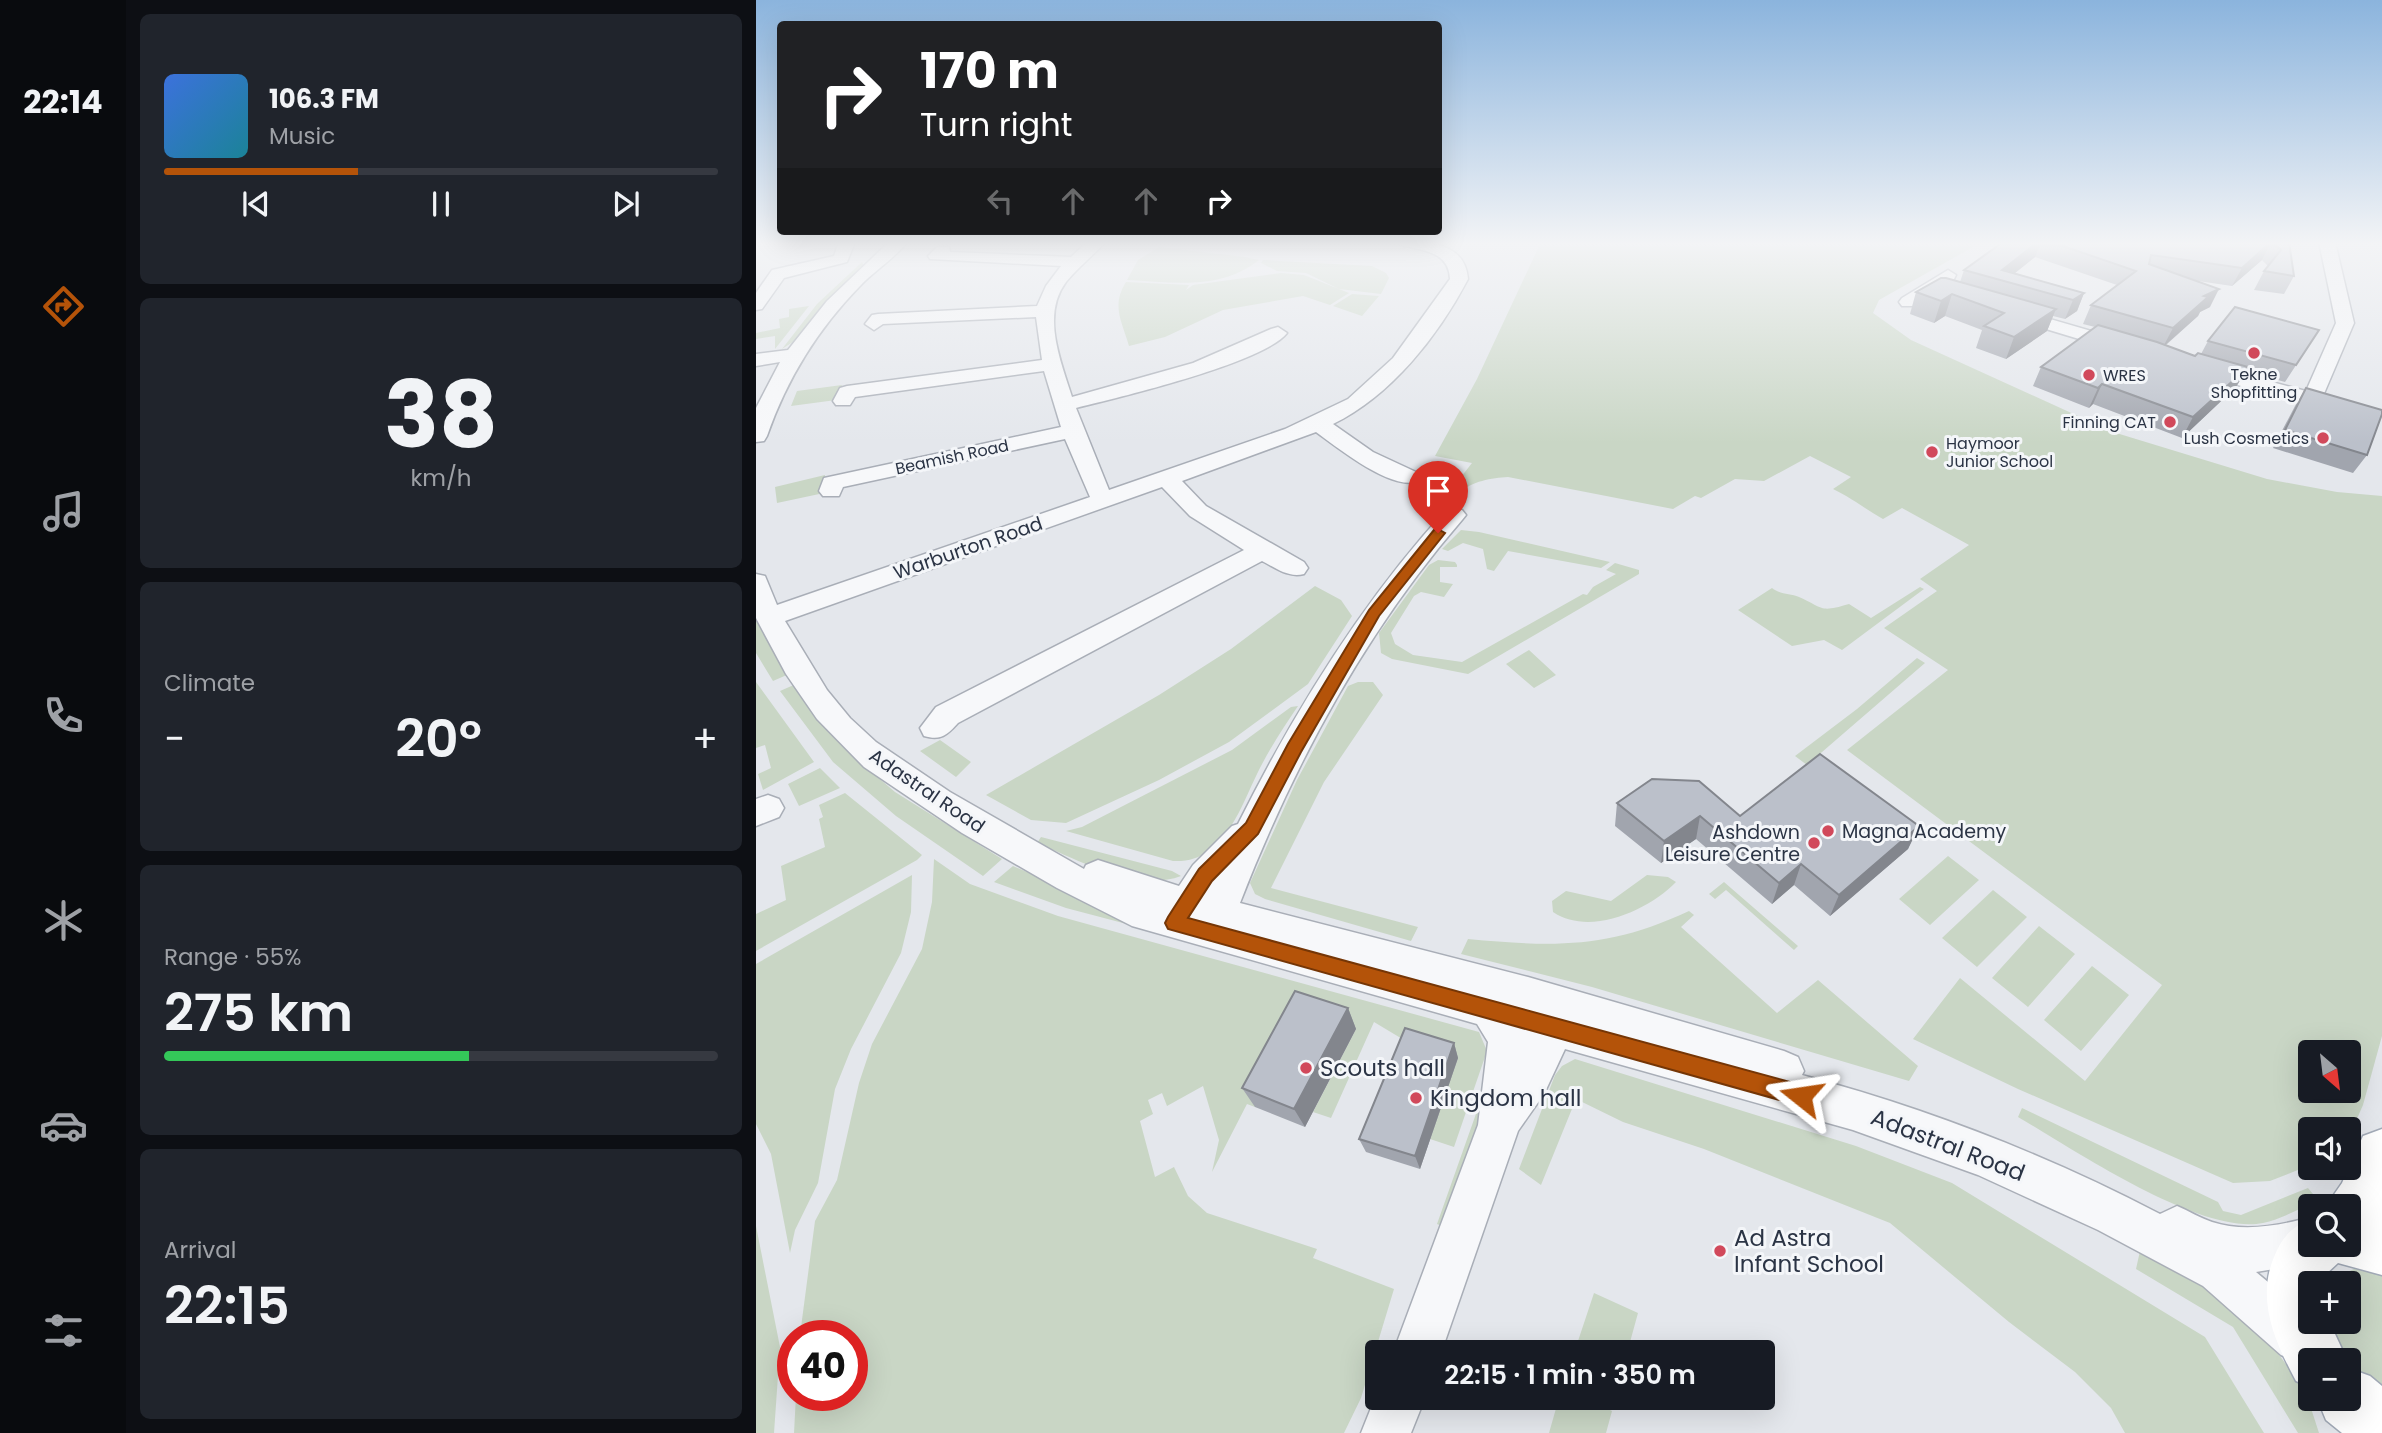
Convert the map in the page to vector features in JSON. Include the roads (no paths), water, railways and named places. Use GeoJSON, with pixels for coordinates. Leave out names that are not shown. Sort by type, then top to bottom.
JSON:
{"type":"FeatureCollection","features":[{"type":"Feature","properties":{"kind":"main road"},"geometry":{"type":"LineString","coordinates":[[2361,1202],[2382,1155]]}},
{"type":"Feature","properties":{"kind":"main road"},"geometry":{"type":"LineString","coordinates":[[2361,1242],[2382,1247]]}},
{"type":"Feature","properties":{"kind":"main road"},"geometry":{"type":"LineString","coordinates":[[2306,1257],[2294,1287],[2302,1331],[2311,1348]]}},
{"type":"Feature","properties":{"kind":"main road"},"geometry":{"type":"LineString","coordinates":[[2361,1409],[2382,1426]]}},
{"type":"Feature","properties":{"kind":"main road"},"geometry":{"type":"LineString","coordinates":[[2344,1411],[2350,1433]]}},
{"type":"Feature","properties":{"kind":"street"},"geometry":{"type":"LineString","coordinates":[[756,436],[793,355],[829,309]]}},
{"type":"Feature","properties":{"kind":"street","name":"Warburton Road"},"geometry":{"type":"LineString","coordinates":[[769,617],[1318,424],[1347,410],[1387,379],[1403,362],[1439,309]]}},
{"type":"Feature","properties":{"kind":"street"},"geometry":{"type":"LineString","coordinates":[[2001,309],[2139,351]]}},
{"type":"Feature","properties":{"kind":"street"},"geometry":{"type":"LineString","coordinates":[[2314,400],[2345,323],[2342,309]]}},
{"type":"Feature","properties":{"kind":"street"},"geometry":{"type":"LineString","coordinates":[[878,319],[1045,311],[1045,326],[1073,432],[1103,500]]}},
{"type":"Feature","properties":{"kind":"street"},"geometry":{"type":"LineString","coordinates":[[1065,404],[1192,372],[1244,351],[1278,333]]}},
{"type":"Feature","properties":{"kind":"street"},"geometry":{"type":"LineString","coordinates":[[756,360],[793,355]]}},
{"type":"Feature","properties":{"kind":"street"},"geometry":{"type":"LineString","coordinates":[[847,392],[1054,364]]}},
{"type":"Feature","properties":{"kind":"street"},"geometry":{"type":"LineString","coordinates":[[2185,364],[2336,407]]}},
{"type":"Feature","properties":{"kind":"street"},"geometry":{"type":"LineString","coordinates":[[1318,424],[1392,475]]}},
{"type":"Feature","properties":{"kind":"street","name":"Beamish Road"},"geometry":{"type":"LineString","coordinates":[[832,483],[1073,432]]}},
{"type":"Feature","properties":{"kind":"street"},"geometry":{"type":"LineString","coordinates":[[1166,478],[1198,511],[1295,568]]}},
{"type":"Feature","properties":{"kind":"street"},"geometry":{"type":"LineString","coordinates":[[1198,918],[1205,875],[1252,829],[1294,749],[1374,614],[1422,551],[1454,515]]}},
{"type":"Feature","properties":{"kind":"street"},"geometry":{"type":"LineString","coordinates":[[935,728],[947,715],[1262,551]]}},
{"type":"Feature","properties":{"kind":"street","name":"Adastral Road"},"geometry":{"type":"LineString","coordinates":[[756,582],[769,617],[792,662],[831,714],[863,749],[899,776],[1017,851],[1071,881],[1145,915],[1198,918],[1364,950],[1552,1025]]}},
{"type":"Feature","properties":{"kind":"street","name":"Adastral Road"},"geometry":{"type":"LineString","coordinates":[[1198,918],[1491,1012],[1552,1025],[1853,1109],[1985,1156],[2114,1214],[2219,1270],[2271,1312],[2306,1348]]}},
{"type":"Feature","properties":{"kind":"street"},"geometry":{"type":"LineString","coordinates":[[1491,1012],[1504,1028],[1507,1059],[1499,1125]]}},
{"type":"Feature","properties":{"kind":"street"},"geometry":{"type":"LineString","coordinates":[[1507,1059],[1552,1025],[1850,1091],[1989,1137],[2051,1163],[2254,1265],[2278,1270],[2299,1257]]}},
{"type":"Feature","properties":{"kind":"street"},"geometry":{"type":"LineString","coordinates":[[1422,1340],[1499,1125],[1552,1025]]}},
{"type":"Feature","properties":{"kind":"street"},"geometry":{"type":"LineString","coordinates":[[1386,1433],[1395,1410]]}},
{"type":"Feature","properties":{"kind":"place","name":"Tekne Shopfitting"},"geometry":{"type":"Point","coordinates":[2254,353]}},
{"type":"Feature","properties":{"kind":"place","name":"WRES"},"geometry":{"type":"Point","coordinates":[2089,375]}},
{"type":"Feature","properties":{"kind":"place","name":"Finning CAT"},"geometry":{"type":"Point","coordinates":[2170,422]}},
{"type":"Feature","properties":{"kind":"place","name":"Lush Cosmetics"},"geometry":{"type":"Point","coordinates":[2323,438]}},
{"type":"Feature","properties":{"kind":"place","name":"Haymoor Junior School"},"geometry":{"type":"Point","coordinates":[1932,452]}},
{"type":"Feature","properties":{"kind":"place","name":"Magna Academy"},"geometry":{"type":"Point","coordinates":[1828,831]}},
{"type":"Feature","properties":{"kind":"place","name":"Ashdown Leisure Centre"},"geometry":{"type":"Point","coordinates":[1814,843]}},
{"type":"Feature","properties":{"kind":"place","name":"Scouts hall"},"geometry":{"type":"Point","coordinates":[1306,1068]}},
{"type":"Feature","properties":{"kind":"place","name":"Kingdom hall"},"geometry":{"type":"Point","coordinates":[1416,1098]}},
{"type":"Feature","properties":{"kind":"place","name":"Ad Astra Infant School"},"geometry":{"type":"Point","coordinates":[1720,1251]}}]}
